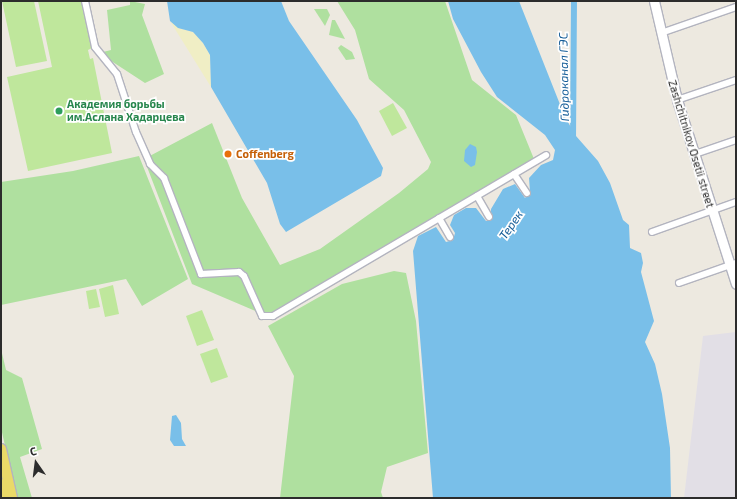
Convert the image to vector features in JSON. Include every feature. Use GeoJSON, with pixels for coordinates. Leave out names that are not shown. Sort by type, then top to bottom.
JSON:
{"type":"FeatureCollection","features":[{"type":"Feature","properties":{"kind":"main road"},"geometry":{"type":"LineString","coordinates":[[1,449],[12,498]]}},
{"type":"Feature","properties":{"kind":"main road"},"geometry":{"type":"LineString","coordinates":[[1,484],[4,498]]}},
{"type":"Feature","properties":{"kind":"street"},"geometry":{"type":"LineString","coordinates":[[85,1],[95,47],[117,74],[136,132],[150,164],[164,178],[200,274],[239,272],[244,276],[262,316],[273,316],[546,155]]}},
{"type":"Feature","properties":{"kind":"street","name":"Zashchitnikov Osetii street"},"geometry":{"type":"LineString","coordinates":[[654,1],[677,100],[711,210],[733,264],[736,284]]}},
{"type":"Feature","properties":{"kind":"street"},"geometry":{"type":"LineString","coordinates":[[661,33],[736,7]]}},
{"type":"Feature","properties":{"kind":"street"},"geometry":{"type":"LineString","coordinates":[[677,100],[736,80]]}},
{"type":"Feature","properties":{"kind":"street"},"geometry":{"type":"LineString","coordinates":[[694,154],[736,140]]}},
{"type":"Feature","properties":{"kind":"street"},"geometry":{"type":"LineString","coordinates":[[514,174],[526,193]]}},
{"type":"Feature","properties":{"kind":"street"},"geometry":{"type":"LineString","coordinates":[[477,196],[489,216]]}},
{"type":"Feature","properties":{"kind":"street"},"geometry":{"type":"LineString","coordinates":[[652,232],[736,202]]}},
{"type":"Feature","properties":{"kind":"street"},"geometry":{"type":"LineString","coordinates":[[439,218],[450,237]]}},
{"type":"Feature","properties":{"kind":"street"},"geometry":{"type":"LineString","coordinates":[[679,283],[733,264]]}},
{"type":"Feature","properties":{"kind":"shaded area"},"geometry":{"type":"Polygon","coordinates":[[[736,332],[736,498],[684,498],[703,336],[736,332]]]}},
{"type":"Feature","properties":{"kind":"green space"},"geometry":{"type":"Polygon","coordinates":[[[2,1],[34,1],[47,61],[16,67],[2,1]]]}},
{"type":"Feature","properties":{"kind":"green space","name":"Академия борьбы им.Аслана Хадарцева"},"geometry":{"type":"Polygon","coordinates":[[[38,1],[81,1],[92,48],[88,50],[90,59],[93,58],[112,153],[28,171],[7,77],[52,67],[38,1]]]}},
{"type":"Feature","properties":{"kind":"green space"},"geometry":{"type":"Polygon","coordinates":[[[130,1],[145,4],[142,15],[164,74],[145,83],[99,53],[111,50],[107,10],[130,5],[130,1]]]}},
{"type":"Feature","properties":{"kind":"green space"},"geometry":{"type":"Polygon","coordinates":[[[337,1],[445,1],[472,80],[516,115],[534,159],[267,316],[192,284],[144,159],[212,123],[242,198],[280,265],[320,249],[399,193],[428,169],[431,162],[404,110],[369,79],[355,30],[337,1]]]}},
{"type":"Feature","properties":{"kind":"green space"},"geometry":{"type":"Polygon","coordinates":[[[314,9],[327,9],[330,15],[325,26],[314,9]]]}},
{"type":"Feature","properties":{"kind":"green space"},"geometry":{"type":"Polygon","coordinates":[[[332,20],[335,20],[345,39],[329,35],[332,20]]]}},
{"type":"Feature","properties":{"kind":"green space"},"geometry":{"type":"Polygon","coordinates":[[[341,45],[352,52],[355,59],[346,60],[338,48],[341,45]]]}},
{"type":"Feature","properties":{"kind":"green space"},"geometry":{"type":"Polygon","coordinates":[[[393,103],[407,128],[392,136],[379,111],[393,103]]]}},
{"type":"Feature","properties":{"kind":"green space"},"geometry":{"type":"Polygon","coordinates":[[[139,156],[188,279],[142,306],[126,279],[1,305],[1,182],[73,171],[139,156]]]}},
{"type":"Feature","properties":{"kind":"green space"},"geometry":{"type":"Polygon","coordinates":[[[394,271],[406,273],[416,321],[428,453],[387,467],[381,492],[383,498],[280,498],[294,376],[268,326],[342,284],[394,271]]]}},
{"type":"Feature","properties":{"kind":"green space"},"geometry":{"type":"Polygon","coordinates":[[[113,285],[119,314],[105,317],[99,289],[113,285]]]}},
{"type":"Feature","properties":{"kind":"green space"},"geometry":{"type":"Polygon","coordinates":[[[96,289],[100,307],[89,309],[86,291],[96,289]]]}},
{"type":"Feature","properties":{"kind":"green space"},"geometry":{"type":"Polygon","coordinates":[[[202,310],[214,340],[197,346],[186,316],[202,310]]]}},
{"type":"Feature","properties":{"kind":"green space"},"geometry":{"type":"Polygon","coordinates":[[[217,348],[228,377],[211,383],[200,354],[217,348]]]}},
{"type":"Feature","properties":{"kind":"green space"},"geometry":{"type":"Polygon","coordinates":[[[1,349],[6,370],[22,378],[42,449],[20,457],[32,498],[17,498],[1,428],[1,349]]]}},
{"type":"Feature","properties":{"kind":"sand"},"geometry":{"type":"Polygon","coordinates":[[[170,21],[178,28],[193,32],[203,43],[210,55],[211,87],[170,21]]]}},
{"type":"Feature","properties":{"kind":"water"},"geometry":{"type":"Polygon","coordinates":[[[167,1],[281,1],[289,21],[357,120],[383,168],[381,176],[286,232],[280,224],[267,183],[211,87],[210,55],[203,43],[193,32],[178,28],[170,21],[167,1]]]}},
{"type":"Feature","properties":{"kind":"water","name":"Терек"},"geometry":{"type":"Polygon","coordinates":[[[448,1],[519,1],[565,117],[576,136],[598,161],[610,183],[623,220],[629,225],[630,248],[641,253],[643,263],[641,272],[654,321],[645,342],[655,364],[662,394],[670,448],[671,498],[433,498],[413,251],[418,236],[436,227],[446,242],[453,240],[455,233],[450,225],[454,215],[466,208],[476,208],[486,221],[491,221],[491,209],[503,189],[515,184],[525,198],[530,192],[529,178],[541,165],[553,160],[555,150],[545,135],[497,97],[481,72],[453,19],[448,1]]]}},
{"type":"Feature","properties":{"kind":"water"},"geometry":{"type":"Polygon","coordinates":[[[470,144],[476,147],[477,152],[475,165],[471,167],[464,161],[465,150],[470,144]]]}},
{"type":"Feature","properties":{"kind":"water"},"geometry":{"type":"Polygon","coordinates":[[[176,415],[181,423],[182,439],[186,446],[174,446],[170,440],[172,416],[176,415]]]}},
{"type":"Feature","properties":{"kind":"waterway","name":"Гидроканал ГЭС"},"geometry":{"type":"LineString","coordinates":[[573,142],[574,1]]}},
{"type":"Feature","properties":{"kind":"place","name":"Академия борьбы им.Аслана Хадарцева"},"geometry":{"type":"Point","coordinates":[59,111]}},
{"type":"Feature","properties":{"kind":"place","name":"Coffenberg"},"geometry":{"type":"Point","coordinates":[228,154]}}]}
